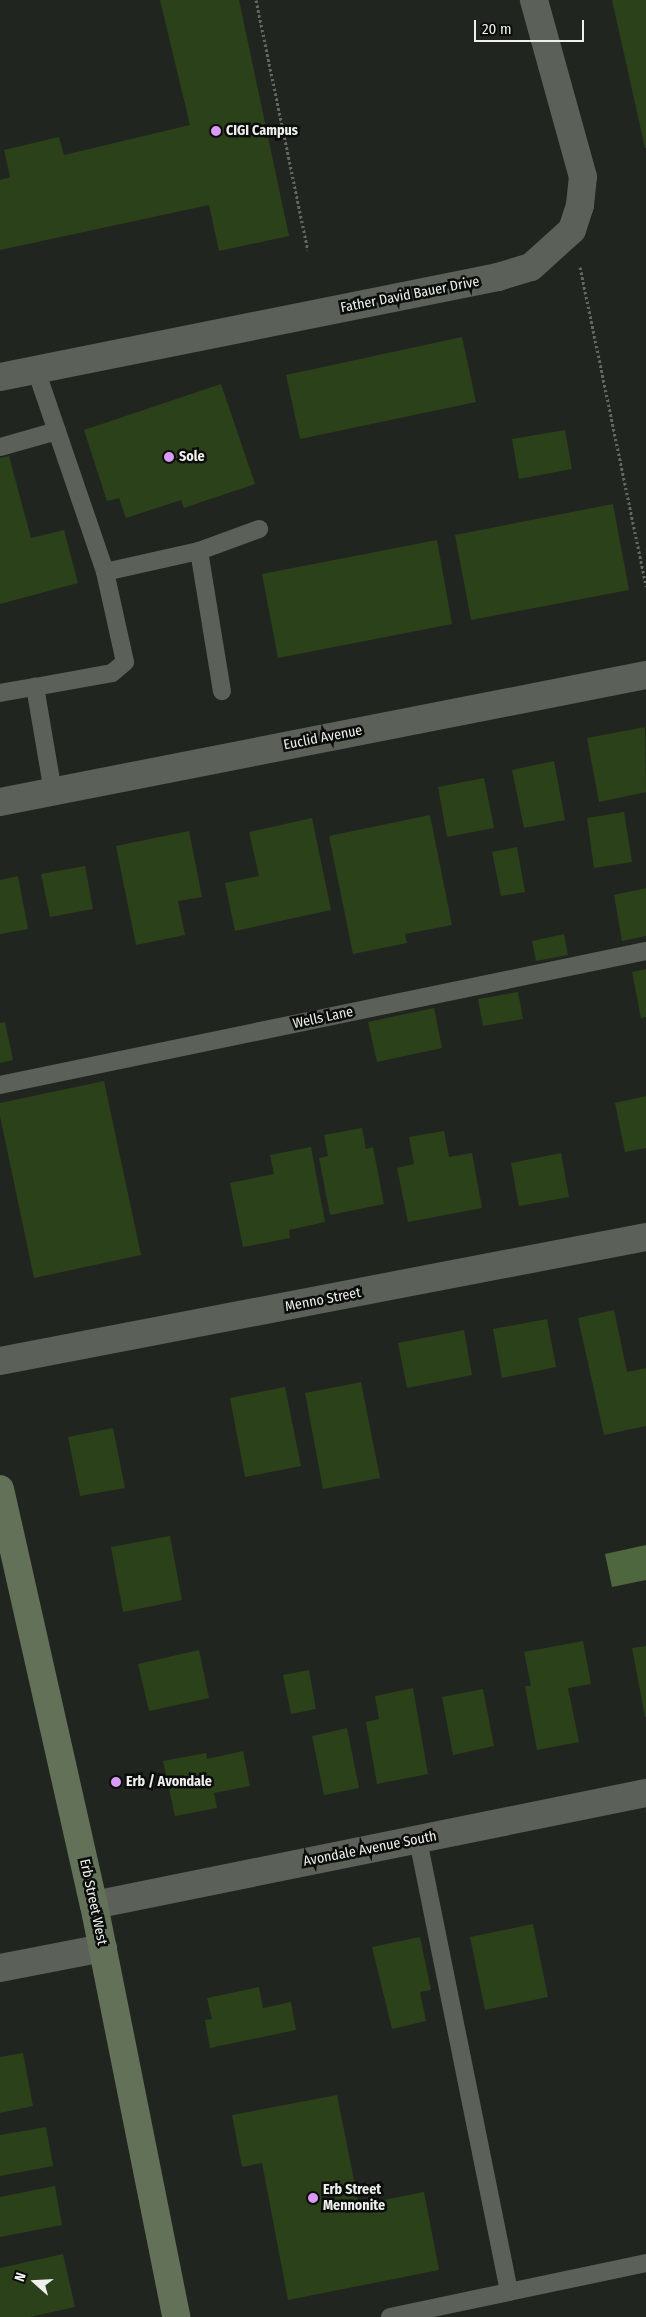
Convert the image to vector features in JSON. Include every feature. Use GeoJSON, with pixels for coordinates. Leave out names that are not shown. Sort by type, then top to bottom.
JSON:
{"type":"FeatureCollection","features":[{"type":"Feature","properties":{"kind":"main road","name":"Erb Street West"},"geometry":{"type":"LineString","coordinates":[[0,1489],[94,1905],[176,2317]]}},
{"type":"Feature","properties":{"kind":"street"},"geometry":{"type":"LineString","coordinates":[[534,0],[583,177],[580,205],[572,230]]}},
{"type":"Feature","properties":{"kind":"street","name":"Father David Bauer Drive"},"geometry":{"type":"LineString","coordinates":[[0,377],[498,277],[531,267],[572,230]]}},
{"type":"Feature","properties":{"kind":"street","name":"Euclid Avenue"},"geometry":{"type":"LineString","coordinates":[[0,802],[646,674]]}},
{"type":"Feature","properties":{"kind":"street","name":"Menno Street"},"geometry":{"type":"LineString","coordinates":[[0,1362],[646,1237]]}},
{"type":"Feature","properties":{"kind":"street","name":"Avondale Avenue South"},"geometry":{"type":"LineString","coordinates":[[94,1905],[646,1793]]}},
{"type":"Feature","properties":{"kind":"street"},"geometry":{"type":"LineString","coordinates":[[0,1968],[103,1948]]}},
{"type":"Feature","properties":{"kind":"lane"},"geometry":{"type":"LineString","coordinates":[[0,693],[112,673],[124,662],[104,572],[36,370]]}},
{"type":"Feature","properties":{"kind":"lane"},"geometry":{"type":"LineString","coordinates":[[0,447],[57,431]]}},
{"type":"Feature","properties":{"kind":"lane"},"geometry":{"type":"LineString","coordinates":[[104,572],[199,551],[259,529]]}},
{"type":"Feature","properties":{"kind":"lane"},"geometry":{"type":"LineString","coordinates":[[199,551],[222,691]]}},
{"type":"Feature","properties":{"kind":"lane"},"geometry":{"type":"LineString","coordinates":[[35,687],[54,792]]}},
{"type":"Feature","properties":{"kind":"lane","name":"Wells Lane"},"geometry":{"type":"LineString","coordinates":[[0,1086],[646,952]]}},
{"type":"Feature","properties":{"kind":"lane"},"geometry":{"type":"LineString","coordinates":[[418,1840],[509,2292]]}},
{"type":"Feature","properties":{"kind":"lane"},"geometry":{"type":"LineString","coordinates":[[390,2317],[646,2263]]}},
{"type":"Feature","properties":{"kind":"path"},"geometry":{"type":"LineString","coordinates":[[256,0],[308,250]]}},
{"type":"Feature","properties":{"kind":"path"},"geometry":{"type":"LineString","coordinates":[[572,230],[646,586]]}},
{"type":"Feature","properties":{"kind":"shaded area"},"geometry":{"type":"Polygon","coordinates":[[[646,1545],[646,1580],[612,1587],[605,1554],[646,1545]]]}},
{"type":"Feature","properties":{"kind":"building","name":"CIGI Campus"},"geometry":{"type":"Polygon","coordinates":[[[160,0],[239,0],[289,236],[219,251],[209,205],[0,250],[0,180],[10,177],[4,150],[59,137],[64,155],[190,125],[160,0]]]}},
{"type":"Feature","properties":{"kind":"building"},"geometry":{"type":"Polygon","coordinates":[[[612,0],[646,0],[646,148],[645,148],[612,0]]]}},
{"type":"Feature","properties":{"kind":"building"},"geometry":{"type":"Polygon","coordinates":[[[462,337],[476,402],[300,439],[286,375],[462,337]]]}},
{"type":"Feature","properties":{"kind":"building","name":"Sole"},"geometry":{"type":"Polygon","coordinates":[[[221,384],[255,484],[184,508],[181,500],[126,518],[119,498],[107,501],[84,430],[221,384]]]}},
{"type":"Feature","properties":{"kind":"building"},"geometry":{"type":"Polygon","coordinates":[[[565,430],[572,469],[519,479],[512,439],[565,430]]]}},
{"type":"Feature","properties":{"kind":"building"},"geometry":{"type":"Polygon","coordinates":[[[9,456],[31,538],[64,530],[78,583],[0,604],[0,458],[9,456]]]}},
{"type":"Feature","properties":{"kind":"building"},"geometry":{"type":"Polygon","coordinates":[[[613,504],[629,590],[471,620],[455,535],[613,504]]]}},
{"type":"Feature","properties":{"kind":"building"},"geometry":{"type":"Polygon","coordinates":[[[437,540],[452,624],[278,658],[262,574],[437,540]]]}},
{"type":"Feature","properties":{"kind":"building"},"geometry":{"type":"Polygon","coordinates":[[[645,727],[646,792],[599,802],[587,738],[645,727]]]}},
{"type":"Feature","properties":{"kind":"building"},"geometry":{"type":"Polygon","coordinates":[[[554,761],[565,820],[524,828],[512,770],[554,761]]]}},
{"type":"Feature","properties":{"kind":"building"},"geometry":{"type":"Polygon","coordinates":[[[484,778],[494,828],[447,837],[438,787],[484,778]]]}},
{"type":"Feature","properties":{"kind":"building"},"geometry":{"type":"Polygon","coordinates":[[[624,812],[632,862],[594,868],[587,818],[624,812]]]}},
{"type":"Feature","properties":{"kind":"building"},"geometry":{"type":"Polygon","coordinates":[[[430,815],[452,925],[405,934],[407,943],[353,954],[329,836],[430,815]]]}},
{"type":"Feature","properties":{"kind":"building"},"geometry":{"type":"Polygon","coordinates":[[[312,818],[331,910],[235,931],[225,883],[259,876],[249,832],[312,818]]]}},
{"type":"Feature","properties":{"kind":"building"},"geometry":{"type":"Polygon","coordinates":[[[189,831],[202,897],[178,901],[185,935],[136,945],[116,846],[189,831]]]}},
{"type":"Feature","properties":{"kind":"building"},"geometry":{"type":"Polygon","coordinates":[[[517,847],[525,892],[501,896],[492,852],[517,847]]]}},
{"type":"Feature","properties":{"kind":"building"},"geometry":{"type":"Polygon","coordinates":[[[85,866],[93,909],[50,917],[41,874],[85,866]]]}},
{"type":"Feature","properties":{"kind":"building"},"geometry":{"type":"Polygon","coordinates":[[[18,876],[28,929],[0,934],[0,880],[18,876]]]}},
{"type":"Feature","properties":{"kind":"building"},"geometry":{"type":"Polygon","coordinates":[[[646,888],[646,936],[622,941],[614,895],[646,888]]]}},
{"type":"Feature","properties":{"kind":"building"},"geometry":{"type":"Polygon","coordinates":[[[564,934],[568,955],[536,961],[532,941],[564,934]]]}},
{"type":"Feature","properties":{"kind":"building"},"geometry":{"type":"Polygon","coordinates":[[[646,969],[646,1017],[641,1018],[632,972],[646,969]]]}},
{"type":"Feature","properties":{"kind":"building"},"geometry":{"type":"Polygon","coordinates":[[[518,992],[523,1019],[483,1026],[478,999],[518,992]]]}},
{"type":"Feature","properties":{"kind":"building"},"geometry":{"type":"Polygon","coordinates":[[[434,1008],[442,1048],[377,1062],[368,1022],[434,1008]]]}},
{"type":"Feature","properties":{"kind":"building"},"geometry":{"type":"Polygon","coordinates":[[[5,1022],[13,1060],[0,1063],[0,1023],[5,1022]]]}},
{"type":"Feature","properties":{"kind":"building"},"geometry":{"type":"Polygon","coordinates":[[[104,1081],[141,1255],[34,1278],[0,1116],[0,1103],[104,1081]]]}},
{"type":"Feature","properties":{"kind":"building"},"geometry":{"type":"Polygon","coordinates":[[[646,1096],[646,1148],[625,1152],[615,1103],[646,1096]]]}},
{"type":"Feature","properties":{"kind":"building"},"geometry":{"type":"Polygon","coordinates":[[[362,1128],[366,1149],[373,1147],[384,1204],[330,1215],[319,1158],[328,1156],[324,1135],[362,1128]]]}},
{"type":"Feature","properties":{"kind":"building"},"geometry":{"type":"Polygon","coordinates":[[[444,1131],[449,1157],[472,1153],[482,1208],[408,1222],[397,1168],[414,1164],[409,1137],[444,1131]]]}},
{"type":"Feature","properties":{"kind":"building"},"geometry":{"type":"Polygon","coordinates":[[[311,1147],[325,1222],[289,1230],[290,1238],[243,1247],[230,1183],[274,1174],[270,1155],[311,1147]]]}},
{"type":"Feature","properties":{"kind":"building"},"geometry":{"type":"Polygon","coordinates":[[[561,1153],[569,1197],[519,1206],[511,1163],[561,1153]]]}},
{"type":"Feature","properties":{"kind":"building"},"geometry":{"type":"Polygon","coordinates":[[[614,1310],[627,1372],[646,1368],[646,1426],[604,1435],[578,1318],[614,1310]]]}},
{"type":"Feature","properties":{"kind":"building"},"geometry":{"type":"Polygon","coordinates":[[[547,1319],[556,1367],[502,1378],[493,1329],[547,1319]]]}},
{"type":"Feature","properties":{"kind":"building"},"geometry":{"type":"Polygon","coordinates":[[[464,1330],[472,1375],[407,1388],[398,1343],[464,1330]]]}},
{"type":"Feature","properties":{"kind":"building"},"geometry":{"type":"Polygon","coordinates":[[[361,1382],[380,1478],[323,1489],[305,1393],[361,1382]]]}},
{"type":"Feature","properties":{"kind":"building"},"geometry":{"type":"Polygon","coordinates":[[[285,1387],[301,1466],[245,1477],[230,1398],[285,1387]]]}},
{"type":"Feature","properties":{"kind":"building"},"geometry":{"type":"Polygon","coordinates":[[[113,1428],[125,1488],[80,1496],[68,1437],[113,1428]]]}},
{"type":"Feature","properties":{"kind":"building"},"geometry":{"type":"Polygon","coordinates":[[[170,1536],[182,1600],[123,1612],[111,1547],[170,1536]]]}},
{"type":"Feature","properties":{"kind":"building"},"geometry":{"type":"Polygon","coordinates":[[[583,1641],[591,1684],[568,1688],[579,1742],[537,1750],[525,1686],[531,1686],[524,1652],[583,1641]]]}},
{"type":"Feature","properties":{"kind":"building"},"geometry":{"type":"Polygon","coordinates":[[[646,1646],[646,1717],[645,1717],[632,1648],[646,1646]]]}},
{"type":"Feature","properties":{"kind":"building"},"geometry":{"type":"Polygon","coordinates":[[[199,1650],[209,1698],[149,1711],[138,1664],[199,1650]]]}},
{"type":"Feature","properties":{"kind":"building"},"geometry":{"type":"Polygon","coordinates":[[[309,1670],[316,1709],[291,1714],[283,1675],[309,1670]]]}},
{"type":"Feature","properties":{"kind":"building"},"geometry":{"type":"Polygon","coordinates":[[[413,1688],[428,1774],[377,1784],[366,1722],[379,1719],[375,1696],[413,1688]]]}},
{"type":"Feature","properties":{"kind":"building"},"geometry":{"type":"Polygon","coordinates":[[[483,1689],[494,1746],[453,1755],[442,1697],[483,1689]]]}},
{"type":"Feature","properties":{"kind":"building"},"geometry":{"type":"Polygon","coordinates":[[[347,1728],[359,1788],[324,1795],[312,1736],[347,1728]]]}},
{"type":"Feature","properties":{"kind":"building"},"geometry":{"type":"Polygon","coordinates":[[[243,1751],[250,1786],[214,1793],[217,1808],[175,1816],[163,1761],[206,1753],[207,1759],[243,1751]]]}},
{"type":"Feature","properties":{"kind":"building"},"geometry":{"type":"Polygon","coordinates":[[[533,1924],[548,1997],[485,2010],[470,1937],[533,1924]]]}},
{"type":"Feature","properties":{"kind":"building"},"geometry":{"type":"Polygon","coordinates":[[[420,1937],[431,1990],[420,1992],[426,2021],[392,2029],[372,1947],[420,1937]]]}},
{"type":"Feature","properties":{"kind":"building"},"geometry":{"type":"Polygon","coordinates":[[[259,1987],[263,2008],[291,2002],[296,2030],[210,2048],[205,2020],[212,2019],[207,1998],[259,1987]]]}},
{"type":"Feature","properties":{"kind":"building"},"geometry":{"type":"Polygon","coordinates":[[[23,2053],[33,2106],[0,2113],[0,2057],[23,2053]]]}},
{"type":"Feature","properties":{"kind":"building","name":"Erb Street Mennonite"},"geometry":{"type":"Polygon","coordinates":[[[337,2095],[359,2205],[424,2192],[439,2270],[288,2300],[262,2163],[242,2167],[232,2115],[337,2095]]]}},
{"type":"Feature","properties":{"kind":"building"},"geometry":{"type":"Polygon","coordinates":[[[46,2127],[53,2166],[0,2176],[0,2135],[46,2127]]]}},
{"type":"Feature","properties":{"kind":"building"},"geometry":{"type":"Polygon","coordinates":[[[55,2186],[62,2225],[0,2237],[0,2197],[55,2186]]]}},
{"type":"Feature","properties":{"kind":"building"},"geometry":{"type":"Polygon","coordinates":[[[63,2254],[75,2307],[30,2317],[0,2317],[0,2268],[63,2254]]]}},
{"type":"Feature","properties":{"kind":"place","name":"CIGI Campus"},"geometry":{"type":"Point","coordinates":[216,131]}},
{"type":"Feature","properties":{"kind":"place","name":"Sole"},"geometry":{"type":"Point","coordinates":[169,457]}},
{"type":"Feature","properties":{"kind":"place","name":"Erb / Avondale"},"geometry":{"type":"Point","coordinates":[116,1782]}},
{"type":"Feature","properties":{"kind":"place","name":"Erb Street Mennonite"},"geometry":{"type":"Point","coordinates":[313,2198]}}]}
